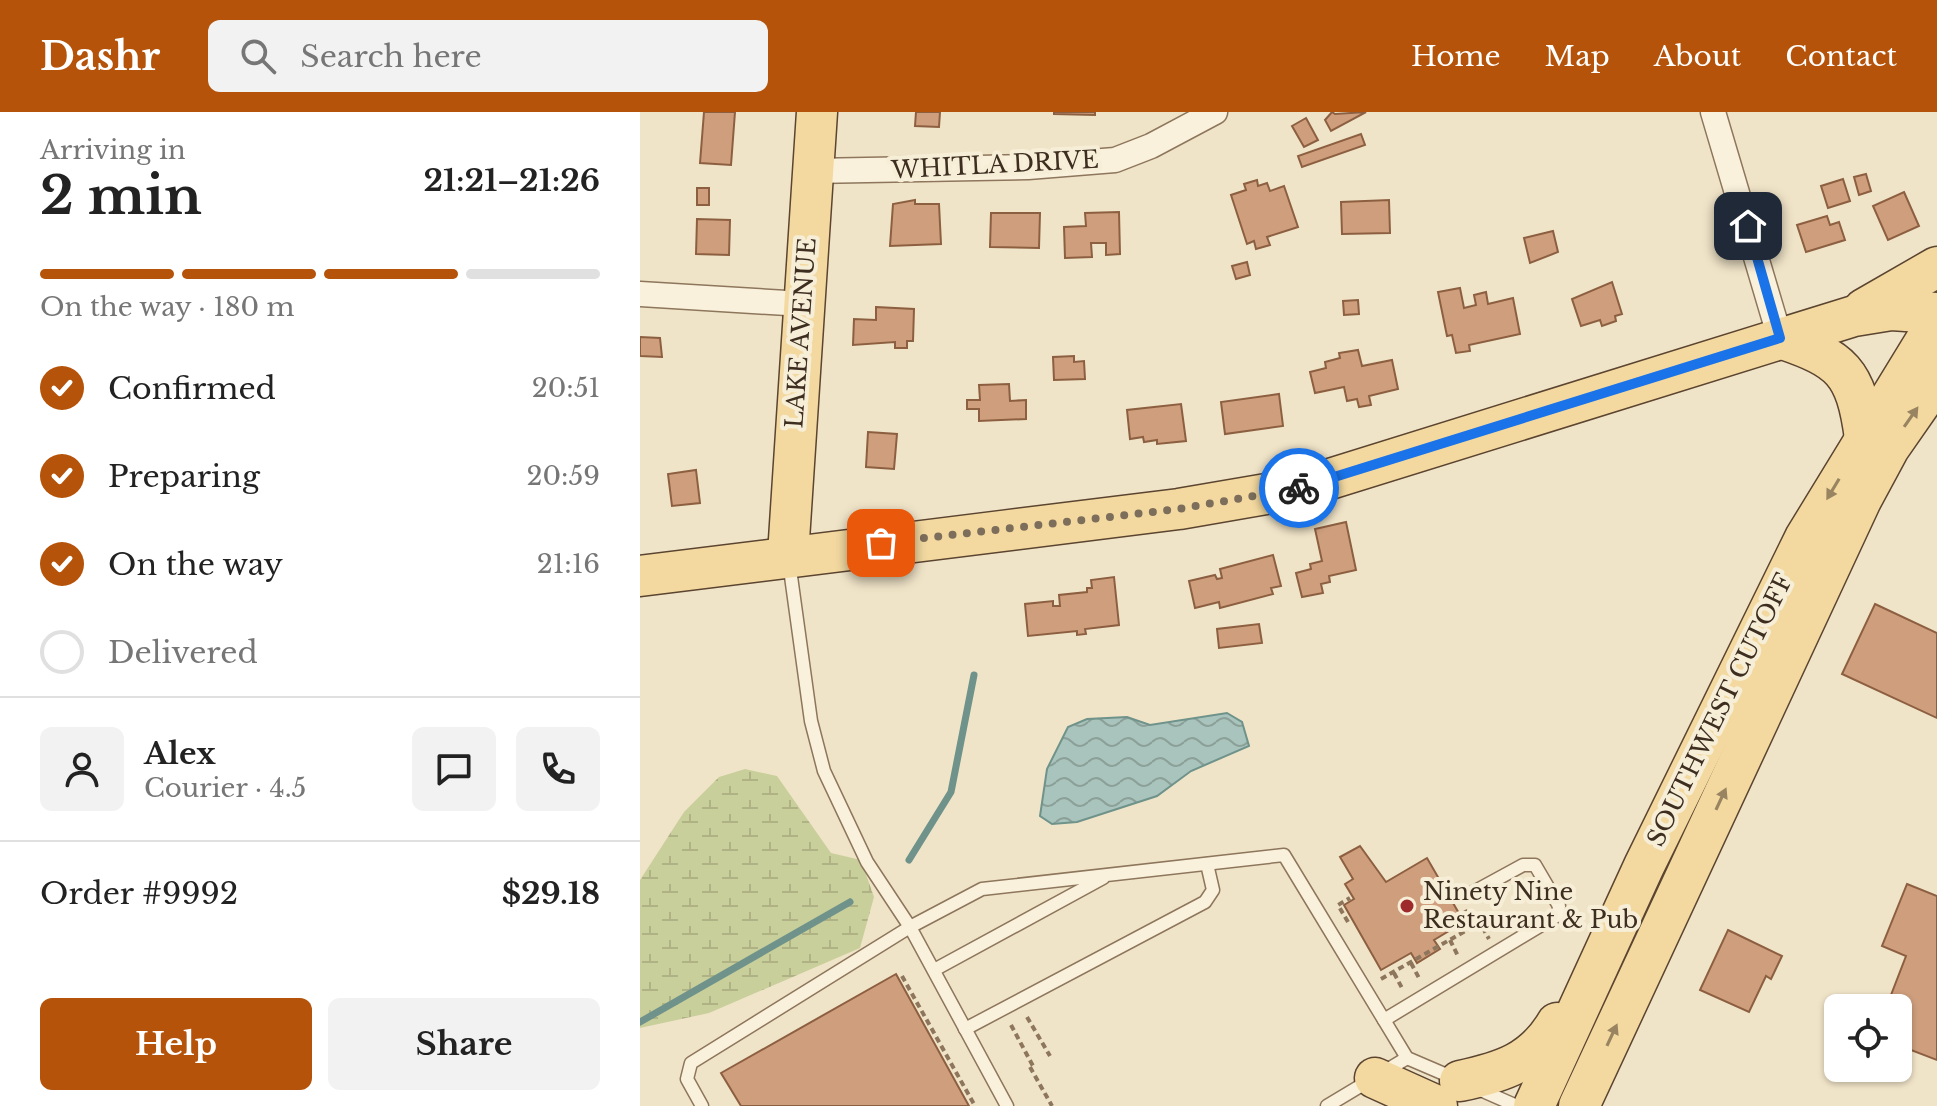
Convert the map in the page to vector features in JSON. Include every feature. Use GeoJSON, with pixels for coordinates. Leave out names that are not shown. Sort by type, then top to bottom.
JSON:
{"type":"FeatureCollection","features":[{"type":"Feature","properties":{"kind":"main road","name":"LAKE AVENUE"},"geometry":{"type":"LineString","coordinates":[[788,555],[817,112]]}},
{"type":"Feature","properties":{"kind":"main road"},"geometry":{"type":"LineString","coordinates":[[1854,316],[1937,267]]}},
{"type":"Feature","properties":{"kind":"main road"},"geometry":{"type":"LineString","coordinates":[[640,576],[788,555],[1179,509],[1301,488],[1854,316],[1891,310],[1937,313]]}},
{"type":"Feature","properties":{"kind":"main road","name":"SOUTHWEST CUTOFF"},"geometry":{"type":"LineString","coordinates":[[1534,1106],[1629,898],[1805,538],[1928,337],[1937,332]]}},
{"type":"Feature","properties":{"kind":"main road"},"geometry":{"type":"LineString","coordinates":[[1780,338],[1820,352],[1838,364],[1855,390],[1865,438]]}},
{"type":"Feature","properties":{"kind":"main road","name":"SOUTHWEST CUTOFF"},"geometry":{"type":"LineString","coordinates":[[1579,1106],[1861,500],[1889,448],[1937,379]]}},
{"type":"Feature","properties":{"kind":"main road"},"geometry":{"type":"LineString","coordinates":[[1391,1068],[1449,1093],[1523,1062],[1548,1038],[1629,898]]}},
{"type":"Feature","properties":{"kind":"street","name":"WHITLA DRIVE"},"geometry":{"type":"LineString","coordinates":[[812,171],[1028,167],[1115,160],[1151,146],[1215,112]]}},
{"type":"Feature","properties":{"kind":"street"},"geometry":{"type":"LineString","coordinates":[[1713,112],[1780,338]]}},
{"type":"Feature","properties":{"kind":"street"},"geometry":{"type":"LineString","coordinates":[[640,294],[803,304]]}},
{"type":"Feature","properties":{"kind":"lane"},"geometry":{"type":"LineString","coordinates":[[788,555],[811,721],[824,771],[867,862],[910,927],[1007,1106]]}},
{"type":"Feature","properties":{"kind":"lane"},"geometry":{"type":"LineString","coordinates":[[702,1106],[687,1079],[691,1063],[910,927],[982,889],[1284,855],[1384,1020],[1391,1068],[1327,1106]]}},
{"type":"Feature","properties":{"kind":"lane"},"geometry":{"type":"LineString","coordinates":[[965,1029],[1205,902],[1213,890],[1207,864]]}},
{"type":"Feature","properties":{"kind":"lane"},"geometry":{"type":"LineString","coordinates":[[1384,1020],[1558,915],[1559,906],[1535,865],[1523,865],[1464,897]]}},
{"type":"Feature","properties":{"kind":"lane"},"geometry":{"type":"LineString","coordinates":[[934,970],[1109,875]]}},
{"type":"Feature","properties":{"kind":"lane"},"geometry":{"type":"LineString","coordinates":[[1449,1093],[1517,1106]]}},
{"type":"Feature","properties":{"kind":"path"},"geometry":{"type":"LineString","coordinates":[[1376,971],[1381,980],[1474,926],[1464,897]]}},
{"type":"Feature","properties":{"kind":"path"},"geometry":{"type":"LineString","coordinates":[[1350,898],[1338,905],[1351,928]]}},
{"type":"Feature","properties":{"kind":"path"},"geometry":{"type":"LineString","coordinates":[[1470,919],[1476,916],[1497,952]]}},
{"type":"Feature","properties":{"kind":"path"},"geometry":{"type":"LineString","coordinates":[[902,976],[975,1106]]}},
{"type":"Feature","properties":{"kind":"path"},"geometry":{"type":"LineString","coordinates":[[1018,1001],[1050,1056]]}},
{"type":"Feature","properties":{"kind":"path"},"geometry":{"type":"LineString","coordinates":[[1003,1009],[1052,1106]]}},
{"type":"Feature","properties":{"kind":"green space"},"geometry":{"type":"Polygon","coordinates":[[[745,769],[777,776],[831,853],[861,860],[874,897],[860,948],[709,1013],[640,1028],[640,880],[684,812],[719,777],[745,769]]]}},
{"type":"Feature","properties":{"kind":"water"},"geometry":{"type":"Polygon","coordinates":[[[1227,713],[1242,722],[1249,746],[1191,771],[1157,796],[1077,822],[1052,824],[1040,816],[1047,769],[1068,727],[1087,719],[1127,717],[1150,725],[1227,713]]]}},
{"type":"Feature","properties":{"kind":"building"},"geometry":{"type":"Polygon","coordinates":[[[704,112],[735,112],[731,165],[700,163],[704,112]]]}},
{"type":"Feature","properties":{"kind":"building"},"geometry":{"type":"Polygon","coordinates":[[[916,112],[940,112],[939,127],[915,126],[916,112]]]}},
{"type":"Feature","properties":{"kind":"building"},"geometry":{"type":"Polygon","coordinates":[[[1095,112],[1095,115],[1054,114],[1095,112]]]}},
{"type":"Feature","properties":{"kind":"building"},"geometry":{"type":"Polygon","coordinates":[[[1332,112],[1366,112],[1331,131],[1325,120],[1332,112]]]}},
{"type":"Feature","properties":{"kind":"building"},"geometry":{"type":"Polygon","coordinates":[[[1306,118],[1318,140],[1304,147],[1292,126],[1306,118]]]}},
{"type":"Feature","properties":{"kind":"building"},"geometry":{"type":"Polygon","coordinates":[[[1361,134],[1365,145],[1302,167],[1298,156],[1361,134]]]}},
{"type":"Feature","properties":{"kind":"building"},"geometry":{"type":"Polygon","coordinates":[[[1866,174],[1871,191],[1859,195],[1854,177],[1866,174]]]}},
{"type":"Feature","properties":{"kind":"building"},"geometry":{"type":"Polygon","coordinates":[[[1843,179],[1850,201],[1828,208],[1821,186],[1843,179]]]}},
{"type":"Feature","properties":{"kind":"building"},"geometry":{"type":"Polygon","coordinates":[[[1257,180],[1258,186],[1267,183],[1270,191],[1284,186],[1298,227],[1267,237],[1270,245],[1256,249],[1254,241],[1247,244],[1231,195],[1246,190],[1244,184],[1257,180]]]}},
{"type":"Feature","properties":{"kind":"building"},"geometry":{"type":"Polygon","coordinates":[[[697,188],[709,188],[709,205],[697,205],[697,188]]]}},
{"type":"Feature","properties":{"kind":"building"},"geometry":{"type":"Polygon","coordinates":[[[1904,192],[1919,226],[1888,240],[1873,206],[1904,192]]]}},
{"type":"Feature","properties":{"kind":"building"},"geometry":{"type":"Polygon","coordinates":[[[915,200],[915,204],[939,204],[941,244],[890,246],[893,204],[915,200]]]}},
{"type":"Feature","properties":{"kind":"building"},"geometry":{"type":"Polygon","coordinates":[[[1389,200],[1390,233],[1342,234],[1341,202],[1389,200]]]}},
{"type":"Feature","properties":{"kind":"building"},"geometry":{"type":"Polygon","coordinates":[[[1119,212],[1120,254],[1106,255],[1106,243],[1091,243],[1092,257],[1065,258],[1064,227],[1086,226],[1085,213],[1119,212]]]}},
{"type":"Feature","properties":{"kind":"building"},"geometry":{"type":"Polygon","coordinates":[[[991,213],[1040,213],[1039,248],[990,247],[991,213]]]}},
{"type":"Feature","properties":{"kind":"building"},"geometry":{"type":"Polygon","coordinates":[[[1827,216],[1830,225],[1839,222],[1845,240],[1806,252],[1797,225],[1827,216]]]}},
{"type":"Feature","properties":{"kind":"building"},"geometry":{"type":"Polygon","coordinates":[[[697,219],[730,220],[729,255],[696,254],[697,219]]]}},
{"type":"Feature","properties":{"kind":"building"},"geometry":{"type":"Polygon","coordinates":[[[1553,231],[1558,252],[1530,263],[1524,238],[1553,231]]]}},
{"type":"Feature","properties":{"kind":"building"},"geometry":{"type":"Polygon","coordinates":[[[1247,262],[1250,275],[1236,279],[1232,266],[1247,262]]]}},
{"type":"Feature","properties":{"kind":"building"},"geometry":{"type":"Polygon","coordinates":[[[1612,282],[1622,314],[1615,316],[1616,321],[1602,326],[1600,320],[1581,326],[1572,299],[1612,282]]]}},
{"type":"Feature","properties":{"kind":"building"},"geometry":{"type":"Polygon","coordinates":[[[1460,288],[1464,308],[1476,305],[1474,295],[1486,292],[1488,304],[1513,298],[1520,334],[1469,345],[1470,351],[1456,353],[1452,335],[1447,336],[1438,292],[1460,288]]]}},
{"type":"Feature","properties":{"kind":"building"},"geometry":{"type":"Polygon","coordinates":[[[1358,300],[1359,314],[1344,315],[1343,301],[1358,300]]]}},
{"type":"Feature","properties":{"kind":"building"},"geometry":{"type":"Polygon","coordinates":[[[876,307],[914,309],[913,341],[907,341],[907,348],[895,348],[895,342],[853,345],[854,319],[876,320],[876,307]]]}},
{"type":"Feature","properties":{"kind":"building"},"geometry":{"type":"Polygon","coordinates":[[[640,337],[660,338],[662,357],[640,356],[640,337]]]}},
{"type":"Feature","properties":{"kind":"building"},"geometry":{"type":"Polygon","coordinates":[[[1358,350],[1362,366],[1392,360],[1398,389],[1369,396],[1371,405],[1359,407],[1357,399],[1347,401],[1344,387],[1315,393],[1310,372],[1326,368],[1325,362],[1340,358],[1339,353],[1358,350]]]}},
{"type":"Feature","properties":{"kind":"building"},"geometry":{"type":"Polygon","coordinates":[[[1074,356],[1074,362],[1084,361],[1085,379],[1054,380],[1053,357],[1074,356]]]}},
{"type":"Feature","properties":{"kind":"building"},"geometry":{"type":"Polygon","coordinates":[[[1009,384],[1010,401],[1026,400],[1026,419],[979,421],[979,409],[967,409],[967,400],[980,400],[979,385],[1009,384]]]}},
{"type":"Feature","properties":{"kind":"building"},"geometry":{"type":"Polygon","coordinates":[[[1279,394],[1283,426],[1225,434],[1221,402],[1279,394]]]}},
{"type":"Feature","properties":{"kind":"building"},"geometry":{"type":"Polygon","coordinates":[[[1181,404],[1186,441],[1157,444],[1157,440],[1144,442],[1143,437],[1130,439],[1127,410],[1181,404]]]}},
{"type":"Feature","properties":{"kind":"building"},"geometry":{"type":"Polygon","coordinates":[[[868,432],[897,434],[894,469],[866,467],[868,432]]]}},
{"type":"Feature","properties":{"kind":"building"},"geometry":{"type":"Polygon","coordinates":[[[696,470],[700,503],[672,506],[668,474],[696,470]]]}},
{"type":"Feature","properties":{"kind":"building"},"geometry":{"type":"Polygon","coordinates":[[[1346,522],[1356,570],[1329,576],[1330,582],[1321,584],[1323,593],[1302,597],[1296,573],[1311,569],[1310,564],[1322,561],[1315,529],[1346,522]]]}},
{"type":"Feature","properties":{"kind":"building"},"geometry":{"type":"Polygon","coordinates":[[[1273,555],[1281,586],[1271,588],[1273,594],[1220,608],[1219,602],[1195,608],[1189,581],[1215,575],[1217,579],[1222,578],[1220,569],[1273,555]]]}},
{"type":"Feature","properties":{"kind":"building"},"geometry":{"type":"Polygon","coordinates":[[[1114,577],[1119,625],[1085,629],[1086,634],[1077,635],[1077,631],[1028,636],[1025,604],[1053,601],[1053,606],[1060,606],[1059,595],[1087,592],[1087,588],[1092,588],[1091,580],[1114,577]]]}},
{"type":"Feature","properties":{"kind":"building"},"geometry":{"type":"Polygon","coordinates":[[[1875,604],[1937,633],[1937,718],[1842,674],[1875,604]]]}},
{"type":"Feature","properties":{"kind":"building"},"geometry":{"type":"Polygon","coordinates":[[[1259,624],[1262,643],[1219,648],[1217,629],[1259,624]]]}},
{"type":"Feature","properties":{"kind":"building"},"geometry":{"type":"Polygon","coordinates":[[[1360,846],[1386,882],[1427,858],[1464,922],[1434,940],[1440,949],[1417,963],[1411,953],[1381,970],[1344,905],[1354,899],[1345,884],[1353,879],[1340,857],[1360,846]]]}},
{"type":"Feature","properties":{"kind":"building"},"geometry":{"type":"Polygon","coordinates":[[[1907,884],[1937,896],[1937,1060],[1912,1050],[1912,994],[1891,994],[1906,956],[1882,946],[1907,884]]]}},
{"type":"Feature","properties":{"kind":"building"},"geometry":{"type":"Polygon","coordinates":[[[1728,930],[1782,956],[1771,979],[1766,976],[1749,1012],[1700,990],[1728,930]]]}},
{"type":"Feature","properties":{"kind":"building"},"geometry":{"type":"Polygon","coordinates":[[[896,974],[969,1106],[741,1106],[721,1073],[896,974]]]}},
{"type":"Feature","properties":{"kind":"waterway"},"geometry":{"type":"LineString","coordinates":[[909,860],[951,792],[974,675]]}},
{"type":"Feature","properties":{"kind":"waterway"},"geometry":{"type":"LineString","coordinates":[[640,1022],[850,902]]}},
{"type":"Feature","properties":{"kind":"way so far"},"geometry":{"type":"LineString","coordinates":[[881,543],[1179,509],[1299,488]]}},
{"type":"Feature","properties":{"kind":"place","name":"Ninety Nine Restaurant & Pub"},"geometry":{"type":"Point","coordinates":[1407,906]}},
{"type":"Feature","properties":{"kind":"route"},"geometry":{"type":"LineString","coordinates":[[1299,488],[1780,338],[1748,226]]}}]}
